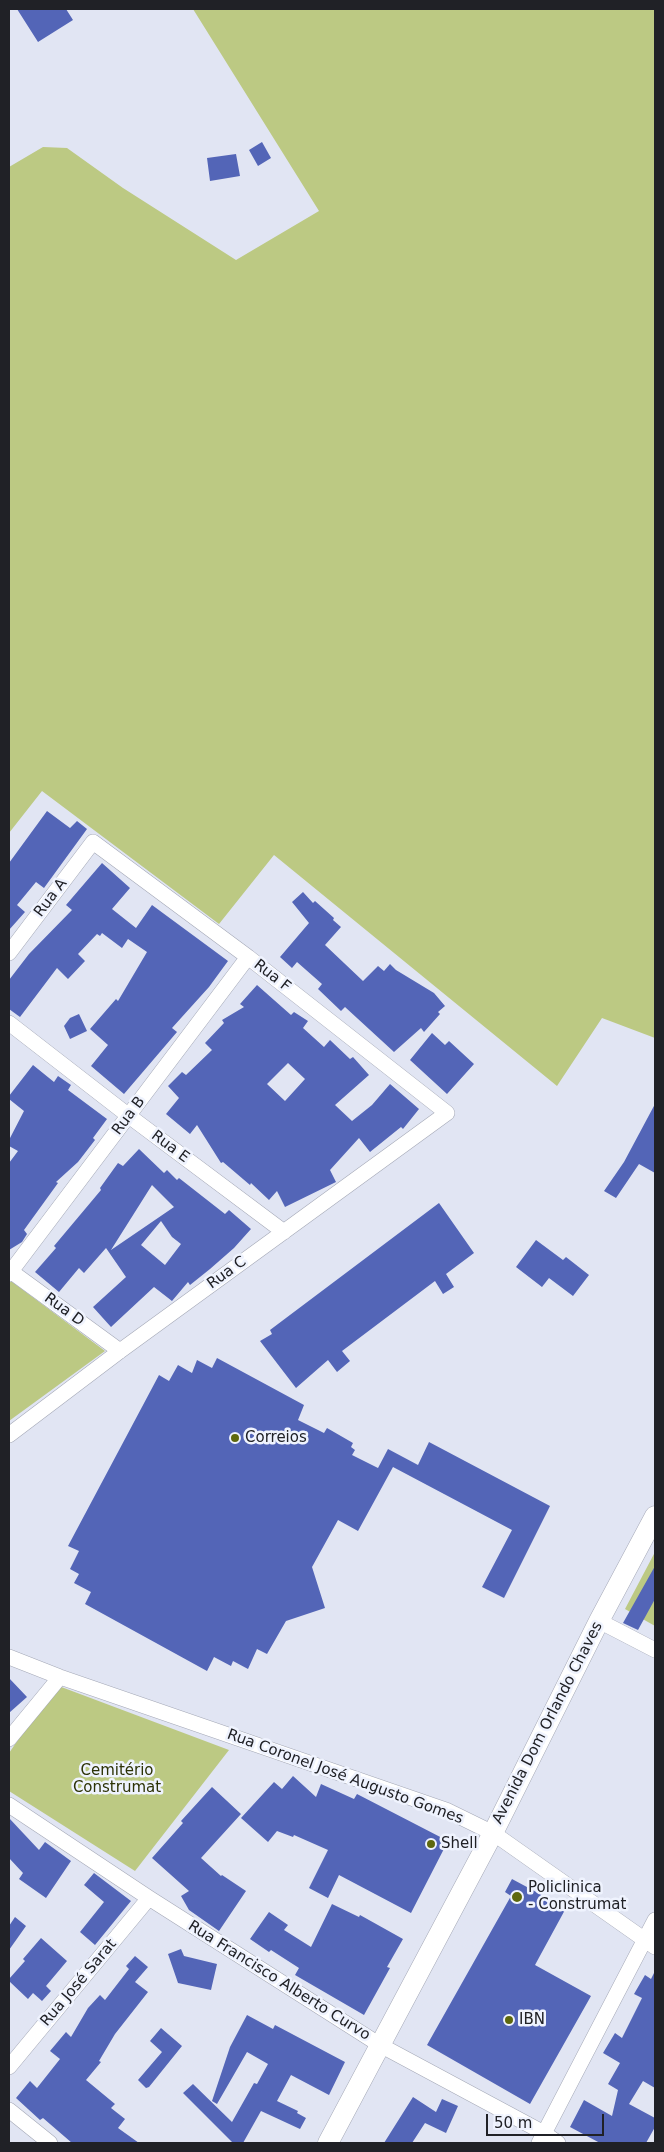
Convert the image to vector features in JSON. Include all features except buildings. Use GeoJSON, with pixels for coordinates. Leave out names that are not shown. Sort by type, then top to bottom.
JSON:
{"type":"FeatureCollection","features":[{"type":"Feature","properties":{"kind":"main road","name":"Avenida Dom Orlando Chaves"},"geometry":{"type":"LineString","coordinates":[[328,2143],[493,1833],[655,1516]]}},
{"type":"Feature","properties":{"kind":"street","name":"Rua A"},"geometry":{"type":"LineString","coordinates":[[9,953],[93,842]]}},
{"type":"Feature","properties":{"kind":"street","name":"Rua F"},"geometry":{"type":"LineString","coordinates":[[93,842],[248,957],[447,1112]]}},
{"type":"Feature","properties":{"kind":"street","name":"Rua B"},"geometry":{"type":"LineString","coordinates":[[9,1272],[248,957]]}},
{"type":"Feature","properties":{"kind":"street","name":"Rua E"},"geometry":{"type":"LineString","coordinates":[[9,1023],[284,1232]]}},
{"type":"Feature","properties":{"kind":"street","name":"Rua C"},"geometry":{"type":"LineString","coordinates":[[9,1435],[120,1351],[447,1112]]}},
{"type":"Feature","properties":{"kind":"street","name":"Rua D"},"geometry":{"type":"LineString","coordinates":[[9,1272],[120,1351]]}},
{"type":"Feature","properties":{"kind":"street"},"geometry":{"type":"LineString","coordinates":[[600,1621],[655,1650]]}},
{"type":"Feature","properties":{"kind":"street","name":"Rua Coronel José Augusto Gomes"},"geometry":{"type":"LineString","coordinates":[[9,1657],[446,1810],[493,1833],[650,1944]]}},
{"type":"Feature","properties":{"kind":"street"},"geometry":{"type":"LineString","coordinates":[[9,1739],[60,1676]]}},
{"type":"Feature","properties":{"kind":"street","name":"Rua Francisco Alberto Curvo"},"geometry":{"type":"LineString","coordinates":[[9,1805],[149,1898],[380,2045],[541,2138],[558,2143]]}},
{"type":"Feature","properties":{"kind":"street","name":"Rua José Sarat"},"geometry":{"type":"LineString","coordinates":[[9,2067],[149,1898]]}},
{"type":"Feature","properties":{"kind":"street"},"geometry":{"type":"LineString","coordinates":[[541,2138],[650,1944],[655,1920]]}},
{"type":"Feature","properties":{"kind":"street"},"geometry":{"type":"LineString","coordinates":[[9,2110],[50,2143]]}},
{"type":"Feature","properties":{"kind":"green space"},"geometry":{"type":"Polygon","coordinates":[[[193,9],[655,9],[655,1038],[602,1018],[557,1086],[274,855],[219,924],[42,791],[9,833],[9,167],[43,147],[67,148],[123,188],[236,260],[319,211],[193,9]]]}},
{"type":"Feature","properties":{"kind":"green space"},"geometry":{"type":"Polygon","coordinates":[[[11,1281],[105,1351],[9,1421],[9,1284],[11,1281]]]}},
{"type":"Feature","properties":{"kind":"green space"},"geometry":{"type":"Polygon","coordinates":[[[655,1552],[655,1626],[625,1609],[655,1552]]]}},
{"type":"Feature","properties":{"kind":"green space","name":"Cemitério Construmat"},"geometry":{"type":"Polygon","coordinates":[[[56,1685],[229,1750],[135,1871],[9,1791],[9,1753],[56,1685]]]}},
{"type":"Feature","properties":{"kind":"place","name":"Correios"},"geometry":{"type":"Point","coordinates":[235,1438]}},
{"type":"Feature","properties":{"kind":"place","name":"Shell"},"geometry":{"type":"Point","coordinates":[431,1844]}},
{"type":"Feature","properties":{"kind":"place","name":"Policlinica - Construmat"},"geometry":{"type":"Point","coordinates":[517,1897]}},
{"type":"Feature","properties":{"kind":"place","name":"IBN"},"geometry":{"type":"Point","coordinates":[509,2020]}}]}
